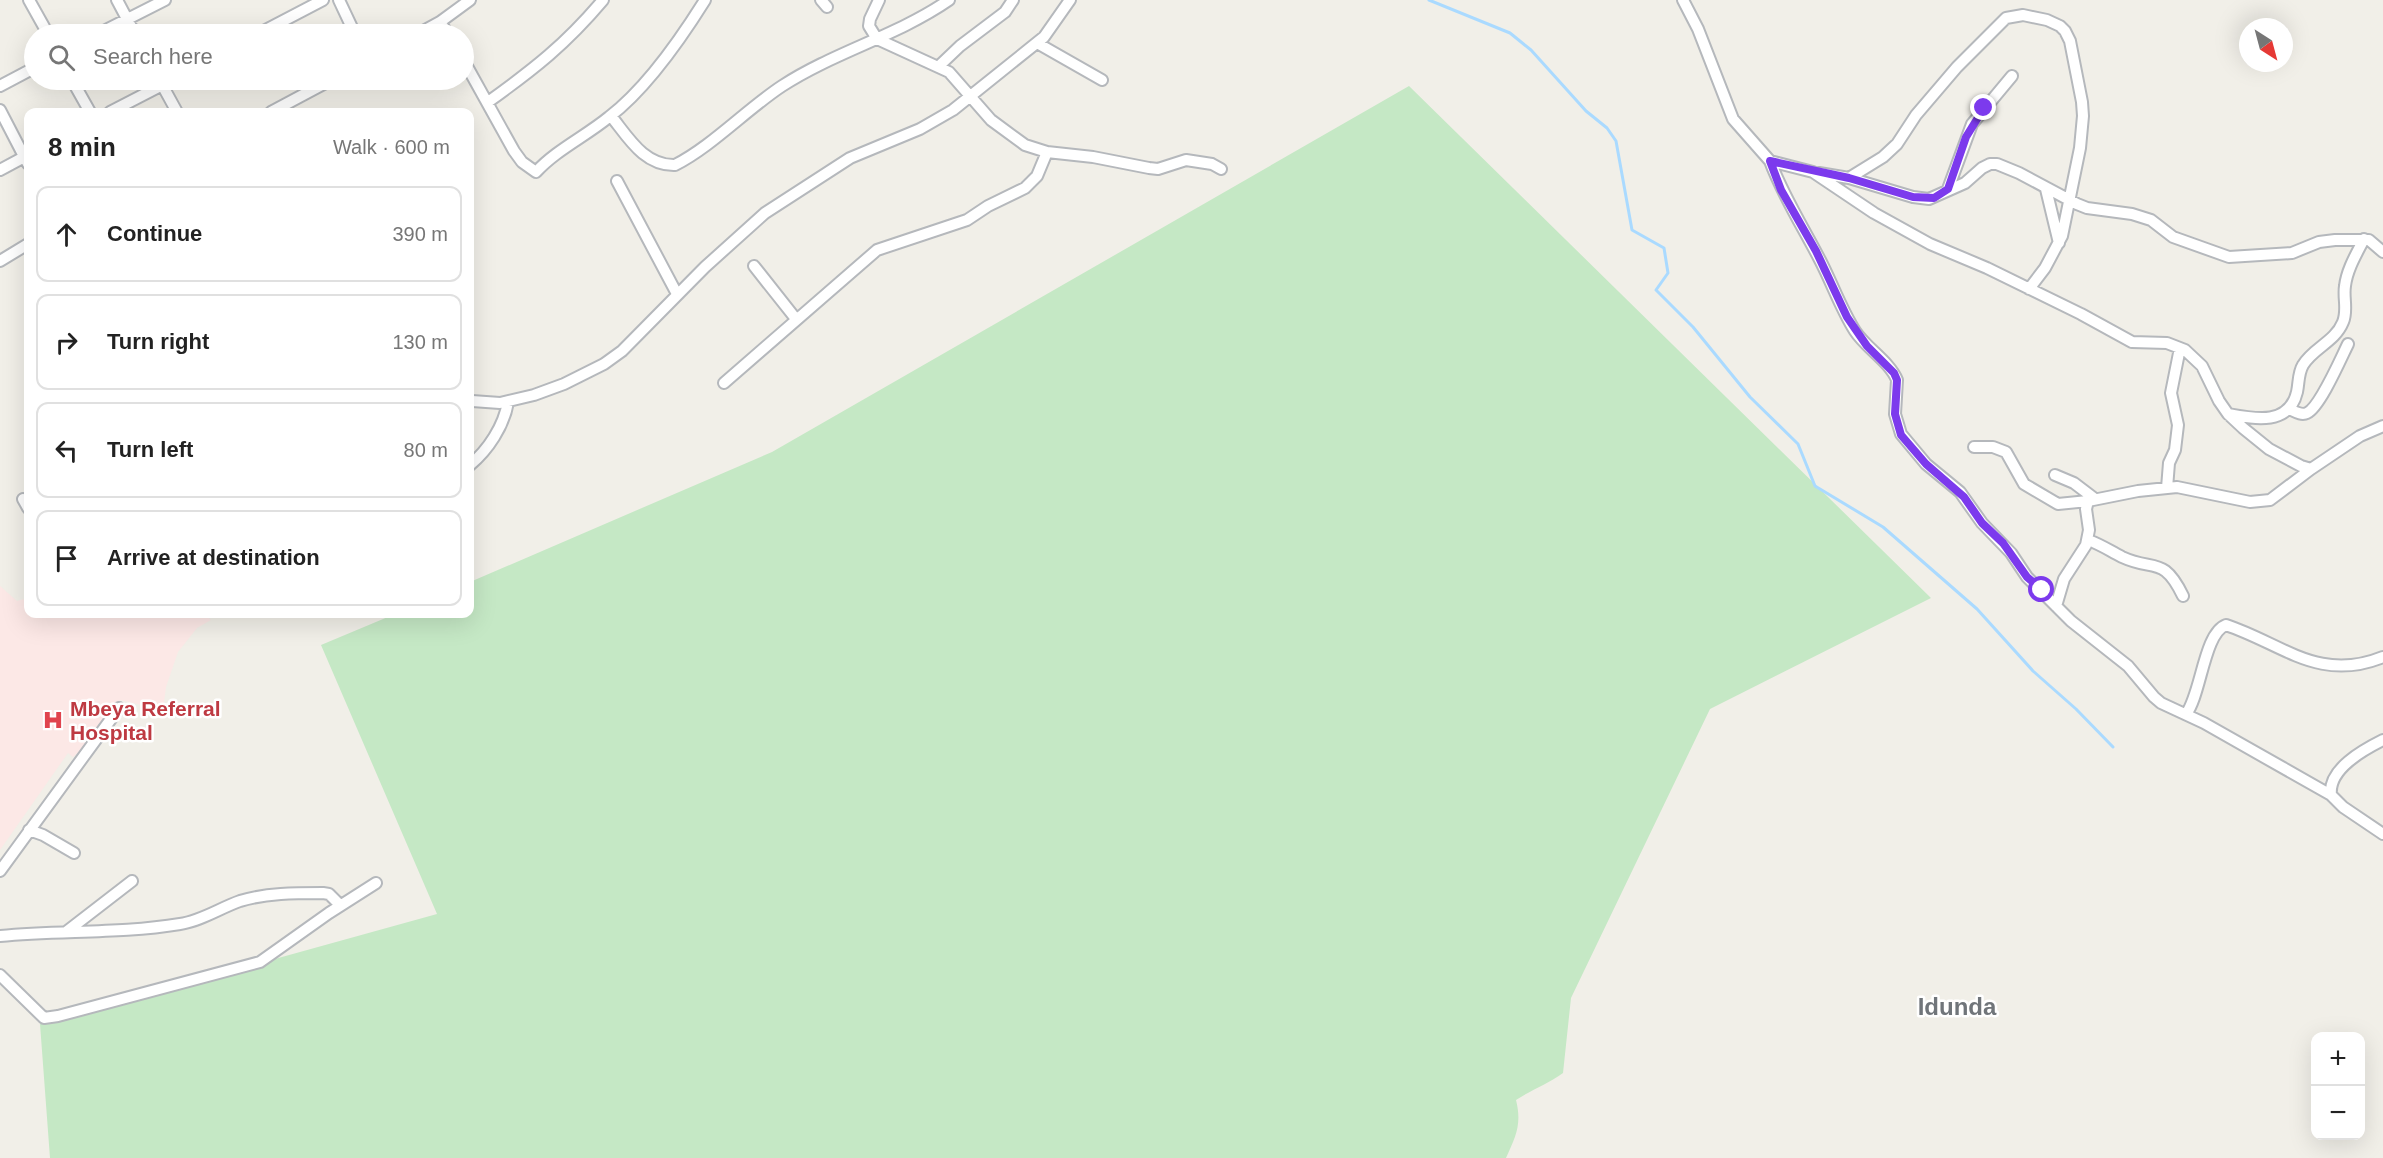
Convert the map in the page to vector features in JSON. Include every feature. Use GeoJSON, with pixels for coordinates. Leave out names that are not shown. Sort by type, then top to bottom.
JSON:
{"type":"FeatureCollection","features":[{"type":"Feature","properties":{"kind":"street"},"geometry":{"type":"LineString","coordinates":[[29,0],[42,24]]}},
{"type":"Feature","properties":{"kind":"street"},"geometry":{"type":"LineString","coordinates":[[117,0],[129,24]]}},
{"type":"Feature","properties":{"kind":"street"},"geometry":{"type":"LineString","coordinates":[[119,24],[165,0]]}},
{"type":"Feature","properties":{"kind":"street"},"geometry":{"type":"LineString","coordinates":[[277,24],[323,0]]}},
{"type":"Feature","properties":{"kind":"street"},"geometry":{"type":"LineString","coordinates":[[339,0],[350,24]]}},
{"type":"Feature","properties":{"kind":"street"},"geometry":{"type":"LineString","coordinates":[[437,24],[470,0]]}},
{"type":"Feature","properties":{"kind":"street"},"geometry":{"type":"LineString","coordinates":[[488,102],[549,56],[603,0]]}},
{"type":"Feature","properties":{"kind":"street"},"geometry":{"type":"LineString","coordinates":[[474,78],[522,162],[536,172],[546,161],[611,116],[662,62],[705,0]]}},
{"type":"Feature","properties":{"kind":"street"},"geometry":{"type":"LineString","coordinates":[[879,0],[869,26],[877,39],[939,66],[955,77],[1000,127],[1025,145],[1047,152],[1093,157],[1149,168],[1158,169],[1185,160],[1221,169]]}},
{"type":"Feature","properties":{"kind":"street"},"geometry":{"type":"LineString","coordinates":[[611,116],[645,156],[655,162],[675,165],[782,86],[949,0]]}},
{"type":"Feature","properties":{"kind":"street"},"geometry":{"type":"LineString","coordinates":[[939,66],[960,46],[1005,12],[1013,0]]}},
{"type":"Feature","properties":{"kind":"street"},"geometry":{"type":"LineString","coordinates":[[474,401],[508,402],[564,384],[604,364],[622,351],[677,294],[751,224],[793,193],[850,158],[932,123],[971,97],[1037,43],[1051,28],[1070,0]]}},
{"type":"Feature","properties":{"kind":"street"},"geometry":{"type":"LineString","coordinates":[[1683,0],[1698,29],[1732,119],[1770,161],[1781,190],[1816,251],[1847,317],[1867,346],[1894,373],[1897,380],[1895,414],[1901,435],[1926,464],[1964,497],[1982,523],[2003,543],[2027,577],[2070,621],[2128,666],[2154,697],[2331,795],[2343,807],[2383,834]]}},
{"type":"Feature","properties":{"kind":"street"},"geometry":{"type":"LineString","coordinates":[[1849,178],[1883,157],[1897,144],[1916,116],[1995,27],[2006,18],[2023,15],[2047,20],[2060,26],[2070,41],[2083,116],[2077,168],[2059,243],[2045,268],[2029,289]]}},
{"type":"Feature","properties":{"kind":"street"},"geometry":{"type":"LineString","coordinates":[[1037,43],[1102,80]]}},
{"type":"Feature","properties":{"kind":"street"},"geometry":{"type":"LineString","coordinates":[[0,86],[24,73]]}},
{"type":"Feature","properties":{"kind":"street"},"geometry":{"type":"LineString","coordinates":[[1948,189],[1972,124],[2012,76]]}},
{"type":"Feature","properties":{"kind":"street"},"geometry":{"type":"LineString","coordinates":[[78,90],[88,108]]}},
{"type":"Feature","properties":{"kind":"street"},"geometry":{"type":"LineString","coordinates":[[117,108],[149,90]]}},
{"type":"Feature","properties":{"kind":"street"},"geometry":{"type":"LineString","coordinates":[[168,90],[175,108]]}},
{"type":"Feature","properties":{"kind":"street"},"geometry":{"type":"LineString","coordinates":[[279,108],[313,90]]}},
{"type":"Feature","properties":{"kind":"street"},"geometry":{"type":"LineString","coordinates":[[0,110],[24,154]]}},
{"type":"Feature","properties":{"kind":"street"},"geometry":{"type":"LineString","coordinates":[[724,383],[877,249],[967,220],[988,206],[1025,189],[1037,176],[1047,152]]}},
{"type":"Feature","properties":{"kind":"street"},"geometry":{"type":"LineString","coordinates":[[0,170],[24,160]]}},
{"type":"Feature","properties":{"kind":"street"},"geometry":{"type":"LineString","coordinates":[[1770,161],[1849,178],[1923,199],[1934,198],[1948,189],[1965,183],[1990,164],[1997,165],[2019,172],[2069,201],[2087,208],[2133,214],[2151,220],[2173,237],[2229,257],[2292,253],[2327,240],[2364,239],[2372,241],[2383,252]]}},
{"type":"Feature","properties":{"kind":"street"},"geometry":{"type":"LineString","coordinates":[[1813,172],[1874,213],[1930,244],[1987,268],[2132,342],[2168,343],[2192,355],[2202,366],[2228,414],[2269,449],[2301,466],[2311,468]]}},
{"type":"Feature","properties":{"kind":"street"},"geometry":{"type":"LineString","coordinates":[[617,181],[677,294]]}},
{"type":"Feature","properties":{"kind":"street"},"geometry":{"type":"LineString","coordinates":[[2046,189],[2059,243]]}},
{"type":"Feature","properties":{"kind":"street"},"geometry":{"type":"LineString","coordinates":[[2228,414],[2262,419],[2276,417],[2289,409],[2297,392],[2304,363],[2333,338],[2343,322],[2346,281],[2364,239]]}},
{"type":"Feature","properties":{"kind":"street"},"geometry":{"type":"LineString","coordinates":[[0,261],[24,246]]}},
{"type":"Feature","properties":{"kind":"street"},"geometry":{"type":"LineString","coordinates":[[754,266],[796,319]]}},
{"type":"Feature","properties":{"kind":"street"},"geometry":{"type":"LineString","coordinates":[[2289,409],[2303,414],[2308,413],[2323,393],[2348,344]]}},
{"type":"Feature","properties":{"kind":"street"},"geometry":{"type":"LineString","coordinates":[[2167,488],[2169,463],[2175,450],[2178,425],[2171,393],[2180,348]]}},
{"type":"Feature","properties":{"kind":"street"},"geometry":{"type":"LineString","coordinates":[[474,461],[490,443],[507,410],[508,402]]}},
{"type":"Feature","properties":{"kind":"street"},"geometry":{"type":"LineString","coordinates":[[1974,447],[1994,447],[2006,452],[2024,484],[2058,504],[2167,488],[2183,488],[2250,502],[2262,502],[2270,500],[2311,468],[2360,436],[2383,426]]}},
{"type":"Feature","properties":{"kind":"street"},"geometry":{"type":"LineString","coordinates":[[2055,475],[2074,483],[2092,500]]}},
{"type":"Feature","properties":{"kind":"street"},"geometry":{"type":"LineString","coordinates":[[2056,606],[2064,579],[2083,553],[2088,540],[2086,509],[2092,500]]}},
{"type":"Feature","properties":{"kind":"street"},"geometry":{"type":"LineString","coordinates":[[2088,540],[2113,550],[2125,558],[2165,570],[2184,596]]}},
{"type":"Feature","properties":{"kind":"street"},"geometry":{"type":"LineString","coordinates":[[2186,714],[2195,701],[2200,673],[2216,634],[2221,627],[2226,625],[2293,655],[2324,665],[2364,664],[2383,657]]}},
{"type":"Feature","properties":{"kind":"street"},"geometry":{"type":"LineString","coordinates":[[0,871],[119,708]]}},
{"type":"Feature","properties":{"kind":"street"},"geometry":{"type":"LineString","coordinates":[[2331,795],[2332,783],[2347,762],[2383,740]]}},
{"type":"Feature","properties":{"kind":"street"},"geometry":{"type":"LineString","coordinates":[[29,830],[74,852]]}},
{"type":"Feature","properties":{"kind":"street"},"geometry":{"type":"LineString","coordinates":[[66,932],[132,881]]}},
{"type":"Feature","properties":{"kind":"street"},"geometry":{"type":"LineString","coordinates":[[0,975],[44,1018],[58,1016],[260,962],[340,905],[376,883]]}},
{"type":"Feature","properties":{"kind":"street"},"geometry":{"type":"LineString","coordinates":[[0,936],[116,931],[183,924],[242,901],[281,894],[329,894],[340,905]]}},
{"type":"Feature","properties":{"kind":"shaded area","name":"Mbeya Referral Hospital"},"geometry":{"type":"Polygon","coordinates":[[[0,586],[17,601],[24,599],[24,618],[209,618],[211,620],[197,628],[178,652],[166,687],[163,710],[120,700],[87,744],[73,757],[68,753],[0,850],[0,586]]]}},
{"type":"Feature","properties":{"kind":"green space"},"geometry":{"type":"Polygon","coordinates":[[[1409,86],[1931,598],[1710,709],[1571,998],[1563,1073],[1516,1100],[1517,1130],[1506,1158],[50,1158],[40,1024],[437,914],[321,645],[385,618],[474,618],[474,580],[772,452],[1409,86]]]}},
{"type":"Feature","properties":{"kind":"waterway"},"geometry":{"type":"LineString","coordinates":[[1429,0],[1510,33],[1531,50],[1586,111],[1607,128],[1616,141],[1632,230],[1664,248],[1668,273],[1656,290],[1693,327],[1750,397],[1798,444],[1815,486],[1883,527],[1977,609],[2033,671],[2076,709],[2113,747]]}},
{"type":"Feature","properties":{"kind":"place","name":"Mbeya Referral Hospital"},"geometry":{"type":"Point","coordinates":[53,720]}},
{"type":"Feature","properties":{"kind":"district","name":"Idunda"},"geometry":{"type":"Point","coordinates":[1957,1006]}},
{"type":"Feature","properties":{"kind":"route"},"geometry":{"type":"LineString","coordinates":[[1984,108],[1966,137],[1948,189],[1934,198],[1913,197],[1874,184],[1770,161],[1781,190],[1816,251],[1847,317],[1867,346],[1894,373],[1897,380],[1895,414],[1901,435],[1926,464],[1941,474],[1964,497],[1982,523],[2011,553],[2027,577],[2042,590]]}}]}
